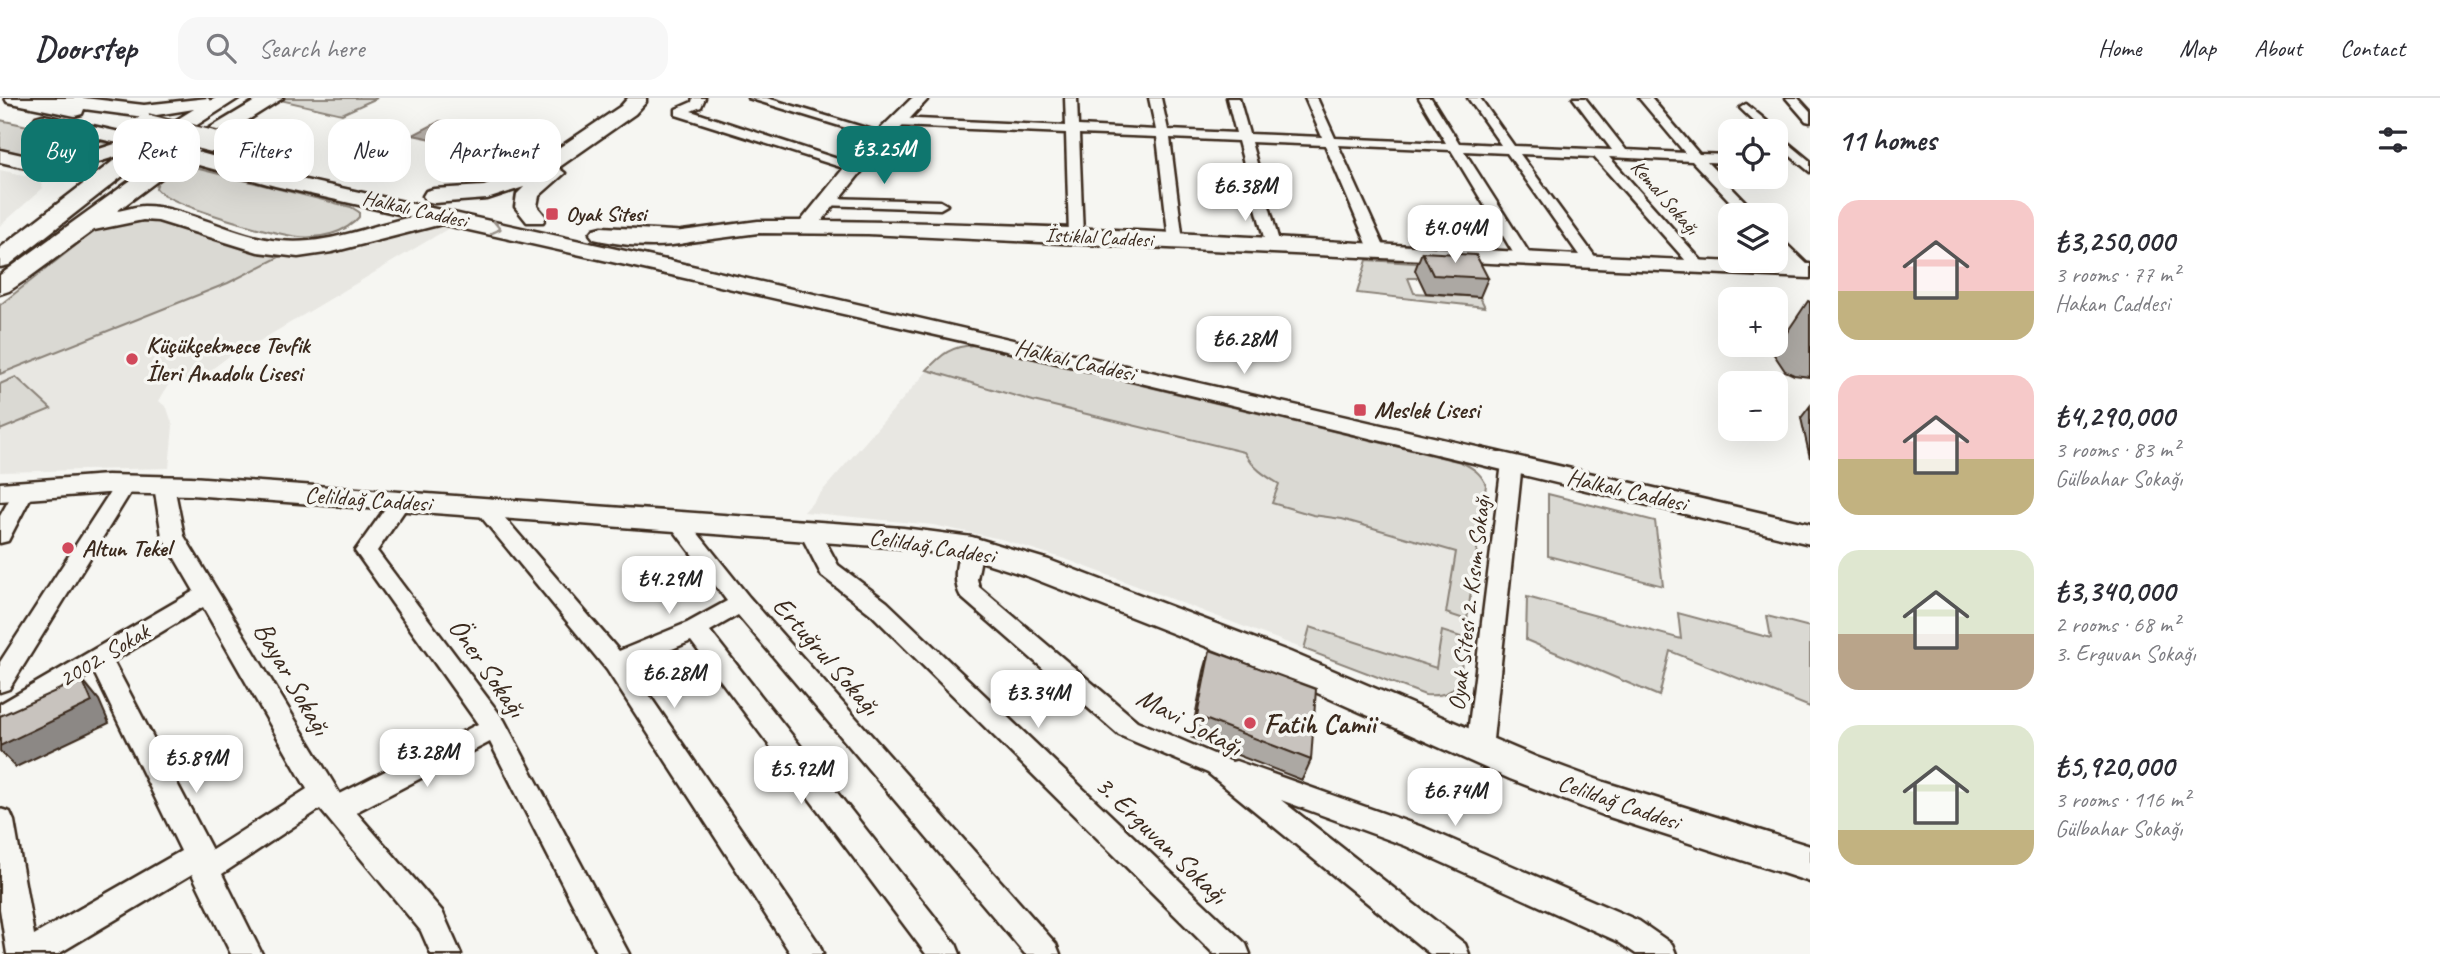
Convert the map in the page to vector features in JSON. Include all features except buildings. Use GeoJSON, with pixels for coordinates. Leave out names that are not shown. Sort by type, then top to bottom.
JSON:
{"type":"FeatureCollection","features":[{"type":"Feature","properties":{"kind":"main road"},"geometry":{"type":"LineString","coordinates":[[14,98],[214,142]]}},
{"type":"Feature","properties":{"kind":"main road"},"geometry":{"type":"LineString","coordinates":[[55,98],[143,113],[172,110],[213,98]]}},
{"type":"Feature","properties":{"kind":"main road"},"geometry":{"type":"LineString","coordinates":[[173,119],[213,98]]}},
{"type":"Feature","properties":{"kind":"main road"},"geometry":{"type":"LineString","coordinates":[[0,260],[118,166],[196,115],[230,98]]}},
{"type":"Feature","properties":{"kind":"main road"},"geometry":{"type":"LineString","coordinates":[[0,285],[48,240],[149,164],[255,98]]}},
{"type":"Feature","properties":{"kind":"main road"},"geometry":{"type":"LineString","coordinates":[[200,141],[274,98]]}},
{"type":"Feature","properties":{"kind":"main road"},"geometry":{"type":"LineString","coordinates":[[434,196],[487,192],[531,177],[628,110],[637,102],[637,98]]}},
{"type":"Feature","properties":{"kind":"main road"},"geometry":{"type":"LineString","coordinates":[[535,217],[526,207],[528,194],[647,108],[651,98]]}},
{"type":"Feature","properties":{"kind":"main road","name":"Halkalı Caddesi"},"geometry":{"type":"LineString","coordinates":[[0,111],[113,139]]}},
{"type":"Feature","properties":{"kind":"main road"},"geometry":{"type":"LineString","coordinates":[[0,158],[44,166],[76,163],[113,148]]}},
{"type":"Feature","properties":{"kind":"main road"},"geometry":{"type":"LineString","coordinates":[[0,240],[113,154]]}},
{"type":"Feature","properties":{"kind":"main road"},"geometry":{"type":"LineString","coordinates":[[0,158],[52,173],[61,180],[44,207]]}},
{"type":"Feature","properties":{"kind":"main road","name":"Halkalı Caddesi"},"geometry":{"type":"LineString","coordinates":[[200,159],[275,180],[565,243],[659,256]]}},
{"type":"Feature","properties":{"kind":"main road","name":"Halkalı Caddesi"},"geometry":{"type":"LineString","coordinates":[[314,168],[602,234],[628,247],[659,256]]}},
{"type":"Feature","properties":{"kind":"main road"},"geometry":{"type":"LineString","coordinates":[[0,285],[48,255],[142,182]]}},
{"type":"Feature","properties":{"kind":"main road"},"geometry":{"type":"LineString","coordinates":[[143,182],[141,193],[154,202],[285,241],[310,242],[336,237],[356,229],[369,218],[373,208],[365,198]]}},
{"type":"Feature","properties":{"kind":"main road"},"geometry":{"type":"LineString","coordinates":[[88,224],[143,213],[161,215],[272,248],[293,250],[334,245],[419,222],[459,219]]}},
{"type":"Feature","properties":{"kind":"main road"},"geometry":{"type":"LineString","coordinates":[[602,234],[641,238],[682,237]]}},
{"type":"Feature","properties":{"kind":"main road"},"geometry":{"type":"LineString","coordinates":[[659,256],[682,237]]}},
{"type":"Feature","properties":{"kind":"main road"},"geometry":{"type":"LineString","coordinates":[[565,243],[628,247]]}},
{"type":"Feature","properties":{"kind":"street"},"geometry":{"type":"LineString","coordinates":[[699,98],[697,104],[680,112],[855,167]]}},
{"type":"Feature","properties":{"kind":"street"},"geometry":{"type":"LineString","coordinates":[[754,98],[793,110],[890,128],[1072,130],[1718,158]]}},
{"type":"Feature","properties":{"kind":"street"},"geometry":{"type":"LineString","coordinates":[[793,110],[815,98]]}},
{"type":"Feature","properties":{"kind":"street"},"geometry":{"type":"LineString","coordinates":[[807,227],[855,167],[921,98]]}},
{"type":"Feature","properties":{"kind":"street"},"geometry":{"type":"LineString","coordinates":[[1071,98],[1076,236]]}},
{"type":"Feature","properties":{"kind":"street"},"geometry":{"type":"LineString","coordinates":[[1156,98],[1176,241]]}},
{"type":"Feature","properties":{"kind":"street"},"geometry":{"type":"LineString","coordinates":[[1233,98],[1273,245]]}},
{"type":"Feature","properties":{"kind":"street"},"geometry":{"type":"LineString","coordinates":[[1311,98],[1378,251]]}},
{"type":"Feature","properties":{"kind":"street"},"geometry":{"type":"LineString","coordinates":[[1425,98],[1525,259]]}},
{"type":"Feature","properties":{"kind":"street"},"geometry":{"type":"LineString","coordinates":[[1474,98],[1591,262]]}},
{"type":"Feature","properties":{"kind":"street","name":"Kemal Sokağı"},"geometry":{"type":"LineString","coordinates":[[1579,98],[1622,154]]}},
{"type":"Feature","properties":{"kind":"street"},"geometry":{"type":"LineString","coordinates":[[1645,98],[1695,157],[1739,203]]}},
{"type":"Feature","properties":{"kind":"street"},"geometry":{"type":"LineString","coordinates":[[1792,98],[1810,117]]}},
{"type":"Feature","properties":{"kind":"street"},"geometry":{"type":"LineString","coordinates":[[1746,108],[1758,119]]}},
{"type":"Feature","properties":{"kind":"street"},"geometry":{"type":"LineString","coordinates":[[1788,146],[1808,164]]}},
{"type":"Feature","properties":{"kind":"street","name":"Kemal Sokağı"},"geometry":{"type":"LineString","coordinates":[[1599,154],[1700,268]]}},
{"type":"Feature","properties":{"kind":"street"},"geometry":{"type":"LineString","coordinates":[[1788,162],[1808,164]]}},
{"type":"Feature","properties":{"kind":"street"},"geometry":{"type":"LineString","coordinates":[[827,202],[940,205]]}},
{"type":"Feature","properties":{"kind":"street","name":"İstiklal Caddesi"},"geometry":{"type":"LineString","coordinates":[[682,237],[758,227],[807,227],[1076,236],[1700,268],[1807,271]]}},
{"type":"Feature","properties":{"kind":"street"},"geometry":{"type":"LineString","coordinates":[[1788,253],[1807,271]]}},
{"type":"Feature","properties":{"kind":"street","name":"Halkalı Caddesi"},"geometry":{"type":"LineString","coordinates":[[659,256],[1810,534]]}},
{"type":"Feature","properties":{"kind":"street","name":"Oyak Sitesi 2. Kısım Sokağı"},"geometry":{"type":"LineString","coordinates":[[1479,748],[1512,463]]}},
{"type":"Feature","properties":{"kind":"street"},"geometry":{"type":"LineString","coordinates":[[0,682],[125,485]]}},
{"type":"Feature","properties":{"kind":"street","name":"Celildağ Caddesi"},"geometry":{"type":"LineString","coordinates":[[12,490],[164,486],[903,538],[972,548],[1038,568],[1278,661],[1604,799],[1810,864]]}},
{"type":"Feature","properties":{"kind":"street","name":"Bayar Sokağı"},"geometry":{"type":"LineString","coordinates":[[164,486],[173,536],[330,801],[432,921],[446,954]]}},
{"type":"Feature","properties":{"kind":"street"},"geometry":{"type":"LineString","coordinates":[[0,536],[12,490]]}},
{"type":"Feature","properties":{"kind":"street","name":"Öner Sokağı"},"geometry":{"type":"LineString","coordinates":[[401,502],[366,551],[495,727],[614,954]]}},
{"type":"Feature","properties":{"kind":"street"},"geometry":{"type":"LineString","coordinates":[[485,508],[615,663],[808,954]]}},
{"type":"Feature","properties":{"kind":"street","name":"Ertuğrul Sokağı"},"geometry":{"type":"LineString","coordinates":[[677,521],[741,603],[1045,954]]}},
{"type":"Feature","properties":{"kind":"street","name":"3. Erguvan Sokağı"},"geometry":{"type":"LineString","coordinates":[[810,531],[830,570],[879,608],[1235,954]]}},
{"type":"Feature","properties":{"kind":"street","name":"Mavi Sokağı"},"geometry":{"type":"LineString","coordinates":[[972,548],[966,579],[969,591],[1128,728],[1217,765],[1454,954]]}},
{"type":"Feature","properties":{"kind":"street","name":"2002. Sokak"},"geometry":{"type":"LineString","coordinates":[[0,716],[207,594]]}},
{"type":"Feature","properties":{"kind":"street"},"geometry":{"type":"LineString","coordinates":[[615,663],[695,629],[741,603]]}},
{"type":"Feature","properties":{"kind":"street"},"geometry":{"type":"LineString","coordinates":[[695,629],[945,954]]}},
{"type":"Feature","properties":{"kind":"street"},"geometry":{"type":"LineString","coordinates":[[99,658],[247,954]]}},
{"type":"Feature","properties":{"kind":"street"},"geometry":{"type":"LineString","coordinates":[[30,954],[203,862],[495,727]]}},
{"type":"Feature","properties":{"kind":"street"},"geometry":{"type":"LineString","coordinates":[[1217,765],[1415,837],[1629,931],[1661,954]]}},
{"type":"Feature","properties":{"kind":"street"},"geometry":{"type":"LineString","coordinates":[[0,821],[22,954]]}},
{"type":"Feature","properties":{"kind":"shaded area"},"geometry":{"type":"Polygon","coordinates":[[[377,98],[342,114],[280,100],[377,98]]]}},
{"type":"Feature","properties":{"kind":"shaded area"},"geometry":{"type":"Polygon","coordinates":[[[0,120],[21,125],[21,156],[0,152],[0,120]]]}},
{"type":"Feature","properties":{"kind":"shaded area"},"geometry":{"type":"Polygon","coordinates":[[[425,129],[425,138],[413,135],[425,129]]]}},
{"type":"Feature","properties":{"kind":"shaded area"},"geometry":{"type":"Polygon","coordinates":[[[99,141],[111,144],[111,147],[99,151],[99,141]]]}},
{"type":"Feature","properties":{"kind":"shaded area"},"geometry":{"type":"Polygon","coordinates":[[[200,169],[214,173],[214,182],[251,182],[351,207],[359,212],[359,217],[354,223],[332,234],[299,237],[246,225],[199,210],[164,195],[156,188],[158,182],[200,182],[200,169]]]}},
{"type":"Feature","properties":{"kind":"shaded area"},"geometry":{"type":"Polygon","coordinates":[[[0,170],[21,175],[21,182],[41,182],[43,188],[0,226],[0,170]]]}},
{"type":"Feature","properties":{"kind":"shaded area"},"geometry":{"type":"Polygon","coordinates":[[[152,219],[265,253],[285,254],[228,283],[0,374],[0,305],[106,224],[152,219]]]}},
{"type":"Feature","properties":{"kind":"shaded area","name":"Küçükçekmece Tevfik İleri Anadolu Lisesi"},"geometry":{"type":"Polygon","coordinates":[[[437,225],[449,228],[258,342],[244,345],[196,381],[171,380],[159,401],[167,408],[173,426],[169,468],[0,472],[0,374],[228,283],[290,252],[342,246],[356,251],[392,230],[437,225]]]}},
{"type":"Feature","properties":{"kind":"shaded area"},"geometry":{"type":"Polygon","coordinates":[[[1367,260],[1445,265],[1419,278],[1408,278],[1414,293],[1480,297],[1485,307],[1357,293],[1367,260]]]}},
{"type":"Feature","properties":{"kind":"shaded area"},"geometry":{"type":"Polygon","coordinates":[[[975,345],[1461,462],[1473,468],[1486,485],[1458,684],[1451,693],[1441,697],[1425,695],[1068,560],[1001,539],[933,525],[804,512],[944,352],[958,346],[975,345]]]}},
{"type":"Feature","properties":{"kind":"shaded area"},"geometry":{"type":"Polygon","coordinates":[[[975,345],[1465,464],[1479,474],[1486,485],[1467,620],[1446,613],[1456,552],[1342,519],[1313,515],[1272,503],[1279,484],[1259,471],[1244,452],[1033,401],[927,370],[948,352],[975,345]]]}},
{"type":"Feature","properties":{"kind":"shaded area"},"geometry":{"type":"Polygon","coordinates":[[[16,377],[51,409],[0,430],[0,384],[16,377]]]}},
{"type":"Feature","properties":{"kind":"shaded area"},"geometry":{"type":"Polygon","coordinates":[[[1548,494],[1655,521],[1663,586],[1548,556],[1548,494]]]}},
{"type":"Feature","properties":{"kind":"shaded area"},"geometry":{"type":"Polygon","coordinates":[[[1527,597],[1681,639],[1678,613],[1771,638],[1767,616],[1810,627],[1810,707],[1670,651],[1659,696],[1526,640],[1527,597]]]}},
{"type":"Feature","properties":{"kind":"shaded area"},"geometry":{"type":"Polygon","coordinates":[[[1310,627],[1436,668],[1442,631],[1464,638],[1461,671],[1454,687],[1448,692],[1425,695],[1304,649],[1310,627]]]}},
{"type":"Feature","properties":{"kind":"place","name":"Oyak Sitesi"},"geometry":{"type":"Point","coordinates":[552,214]}},
{"type":"Feature","properties":{"kind":"place","name":"Küçükçekmece Tevfik İleri Anadolu Lisesi"},"geometry":{"type":"Point","coordinates":[132,359]}},
{"type":"Feature","properties":{"kind":"place","name":"Meslek Lisesi"},"geometry":{"type":"Point","coordinates":[1360,410]}},
{"type":"Feature","properties":{"kind":"place","name":"Altun Tekel"},"geometry":{"type":"Point","coordinates":[68,548]}},
{"type":"Feature","properties":{"kind":"place","name":"Fatih Camii"},"geometry":{"type":"Point","coordinates":[1250,723]}}]}
